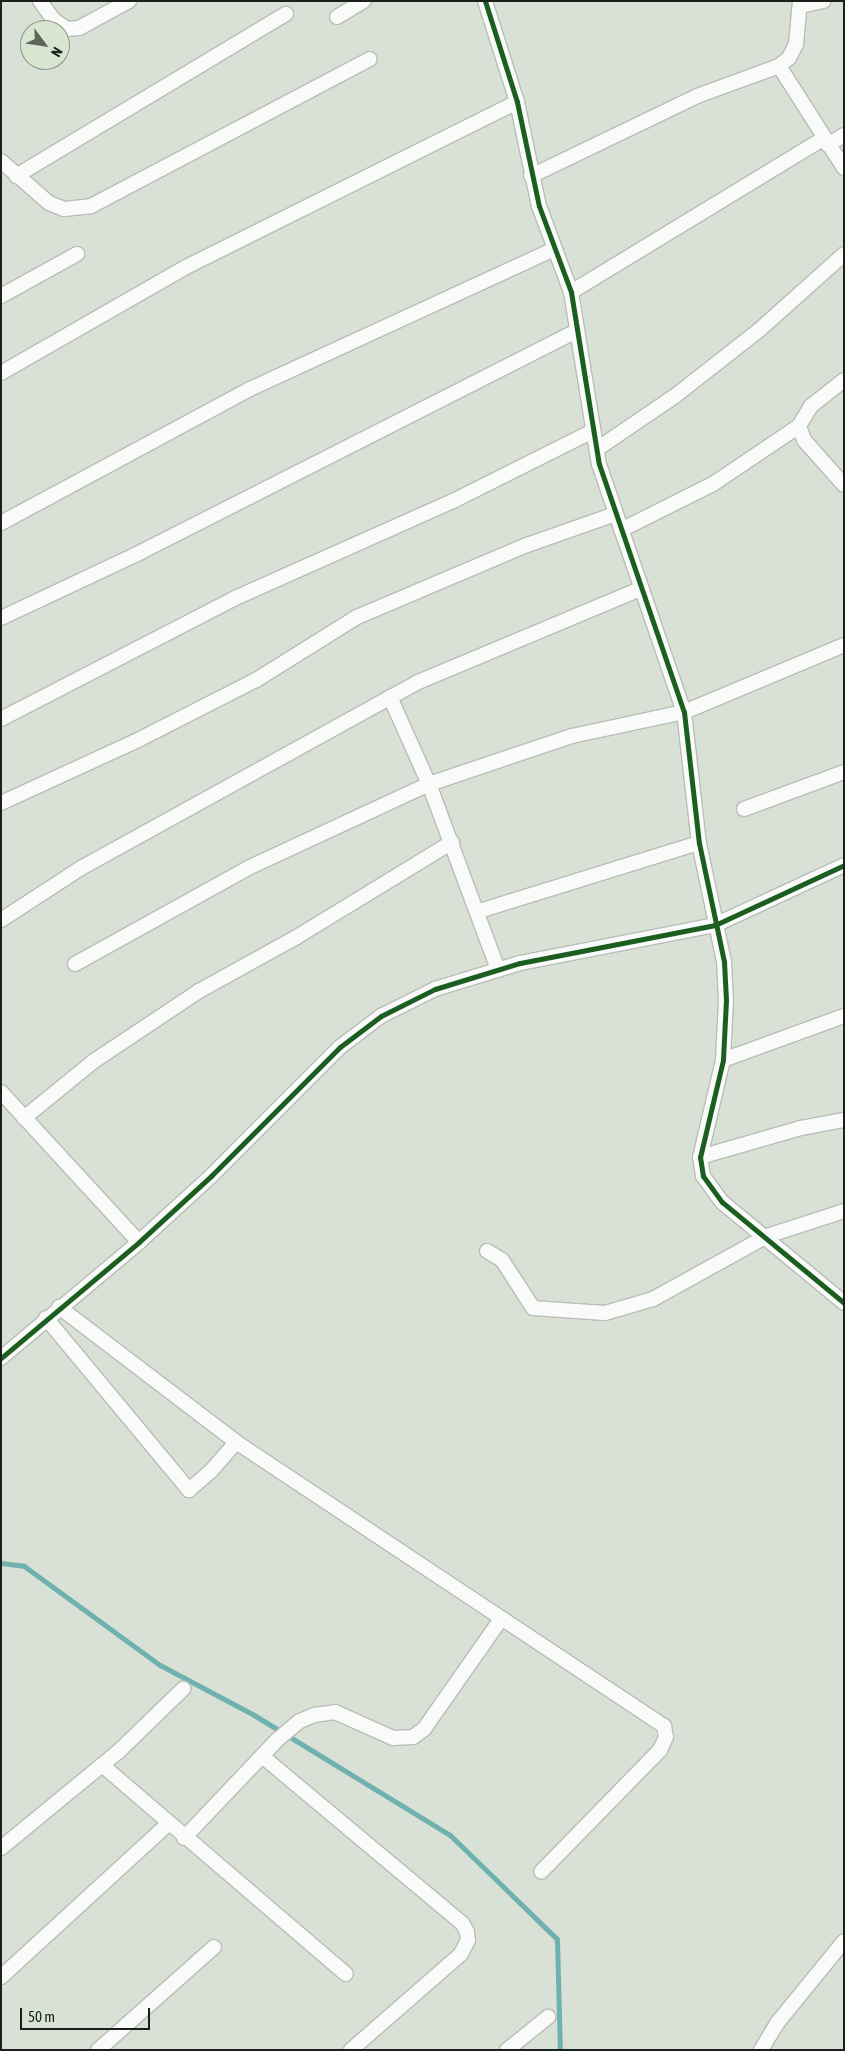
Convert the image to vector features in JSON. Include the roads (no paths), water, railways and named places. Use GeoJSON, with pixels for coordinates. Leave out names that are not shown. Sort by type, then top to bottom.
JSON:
{"type":"FeatureCollection","features":[{"type":"Feature","properties":{"kind":"street"},"geometry":{"type":"LineString","coordinates":[[40,1],[54,20],[67,29],[79,28],[129,1]]}},
{"type":"Feature","properties":{"kind":"street"},"geometry":{"type":"LineString","coordinates":[[337,17],[364,1]]}},
{"type":"Feature","properties":{"kind":"street"},"geometry":{"type":"LineString","coordinates":[[485,1],[517,102],[531,176],[554,249],[571,292],[593,431],[615,514],[684,712],[699,843],[724,962],[723,1060],[700,1157],[709,1188],[844,1302]]}},
{"type":"Feature","properties":{"kind":"street"},"geometry":{"type":"LineString","coordinates":[[531,176],[697,96],[779,66],[789,58],[796,44],[800,4],[823,1]]}},
{"type":"Feature","properties":{"kind":"street"},"geometry":{"type":"LineString","coordinates":[[16,176],[286,14]]}},
{"type":"Feature","properties":{"kind":"street"},"geometry":{"type":"LineString","coordinates":[[1,161],[41,197],[64,209],[90,206],[370,59]]}},
{"type":"Feature","properties":{"kind":"street"},"geometry":{"type":"LineString","coordinates":[[779,66],[844,168]]}},
{"type":"Feature","properties":{"kind":"street"},"geometry":{"type":"LineString","coordinates":[[1,373],[186,267],[517,102]]}},
{"type":"Feature","properties":{"kind":"street"},"geometry":{"type":"LineString","coordinates":[[571,292],[826,142],[844,135]]}},
{"type":"Feature","properties":{"kind":"street"},"geometry":{"type":"LineString","coordinates":[[1,523],[250,389],[554,249]]}},
{"type":"Feature","properties":{"kind":"street"},"geometry":{"type":"LineString","coordinates":[[1,296],[77,254]]}},
{"type":"Feature","properties":{"kind":"street"},"geometry":{"type":"LineString","coordinates":[[597,449],[675,396],[758,331],[844,254]]}},
{"type":"Feature","properties":{"kind":"street"},"geometry":{"type":"LineString","coordinates":[[1,618],[139,553],[577,331]]}},
{"type":"Feature","properties":{"kind":"street"},"geometry":{"type":"LineString","coordinates":[[621,530],[713,484],[799,426],[811,406],[844,380]]}},
{"type":"Feature","properties":{"kind":"street"},"geometry":{"type":"LineString","coordinates":[[799,426],[804,440],[844,486]]}},
{"type":"Feature","properties":{"kind":"street"},"geometry":{"type":"LineString","coordinates":[[1,719],[232,599],[453,501],[593,431]]}},
{"type":"Feature","properties":{"kind":"street"},"geometry":{"type":"LineString","coordinates":[[1,804],[140,740],[256,680],[357,617],[484,562],[615,514]]}},
{"type":"Feature","properties":{"kind":"street"},"geometry":{"type":"LineString","coordinates":[[1,920],[81,868],[418,682],[640,589]]}},
{"type":"Feature","properties":{"kind":"street"},"geometry":{"type":"LineString","coordinates":[[75,964],[248,868],[429,784],[572,736],[684,712],[844,645]]}},
{"type":"Feature","properties":{"kind":"street"},"geometry":{"type":"LineString","coordinates":[[390,698],[429,784],[479,910],[498,970]]}},
{"type":"Feature","properties":{"kind":"street"},"geometry":{"type":"LineString","coordinates":[[744,809],[844,772]]}},
{"type":"Feature","properties":{"kind":"street"},"geometry":{"type":"LineString","coordinates":[[24,1118],[94,1061],[199,991],[295,938],[452,842]]}},
{"type":"Feature","properties":{"kind":"street"},"geometry":{"type":"LineString","coordinates":[[479,910],[699,843]]}},
{"type":"Feature","properties":{"kind":"street"},"geometry":{"type":"LineString","coordinates":[[1,1358],[59,1307],[139,1242],[211,1176],[340,1047],[382,1016],[435,989],[498,970],[716,925],[844,865]]}},
{"type":"Feature","properties":{"kind":"street"},"geometry":{"type":"LineString","coordinates":[[723,1060],[844,1016]]}},
{"type":"Feature","properties":{"kind":"street"},"geometry":{"type":"LineString","coordinates":[[1,1092],[139,1242]]}},
{"type":"Feature","properties":{"kind":"street"},"geometry":{"type":"LineString","coordinates":[[700,1157],[801,1128],[844,1120]]}},
{"type":"Feature","properties":{"kind":"street"},"geometry":{"type":"LineString","coordinates":[[487,1251],[502,1260],[533,1308],[605,1313],[653,1299],[767,1236],[844,1211]]}},
{"type":"Feature","properties":{"kind":"street"},"geometry":{"type":"LineString","coordinates":[[59,1307],[236,1442],[661,1723],[666,1730],[660,1750],[542,1872]]}},
{"type":"Feature","properties":{"kind":"street"},"geometry":{"type":"LineString","coordinates":[[46,1318],[189,1490],[211,1471],[236,1442]]}},
{"type":"Feature","properties":{"kind":"street"},"geometry":{"type":"LineString","coordinates":[[184,1838],[277,1740],[300,1721],[314,1715],[335,1712],[393,1738],[413,1738],[424,1729],[501,1619]]}},
{"type":"Feature","properties":{"kind":"street"},"geometry":{"type":"LineString","coordinates":[[1,1848],[102,1765],[183,1689]]}},
{"type":"Feature","properties":{"kind":"street"},"geometry":{"type":"LineString","coordinates":[[262,1756],[462,1924],[467,1932],[468,1940],[461,1954],[351,2050]]}},
{"type":"Feature","properties":{"kind":"street"},"geometry":{"type":"LineString","coordinates":[[102,1765],[184,1838],[346,1974]]}},
{"type":"Feature","properties":{"kind":"street"},"geometry":{"type":"LineString","coordinates":[[1,1977],[168,1824]]}},
{"type":"Feature","properties":{"kind":"street"},"geometry":{"type":"LineString","coordinates":[[761,2050],[778,2022],[844,1941]]}},
{"type":"Feature","properties":{"kind":"street"},"geometry":{"type":"LineString","coordinates":[[98,2050],[214,1947]]}},
{"type":"Feature","properties":{"kind":"street"},"geometry":{"type":"LineString","coordinates":[[507,2050],[548,2016]]}},
{"type":"Feature","properties":{"kind":"waterway"},"geometry":{"type":"LineString","coordinates":[[1,1563],[24,1566],[160,1665],[254,1715],[450,1835],[557,1939],[560,2050]]}}]}
